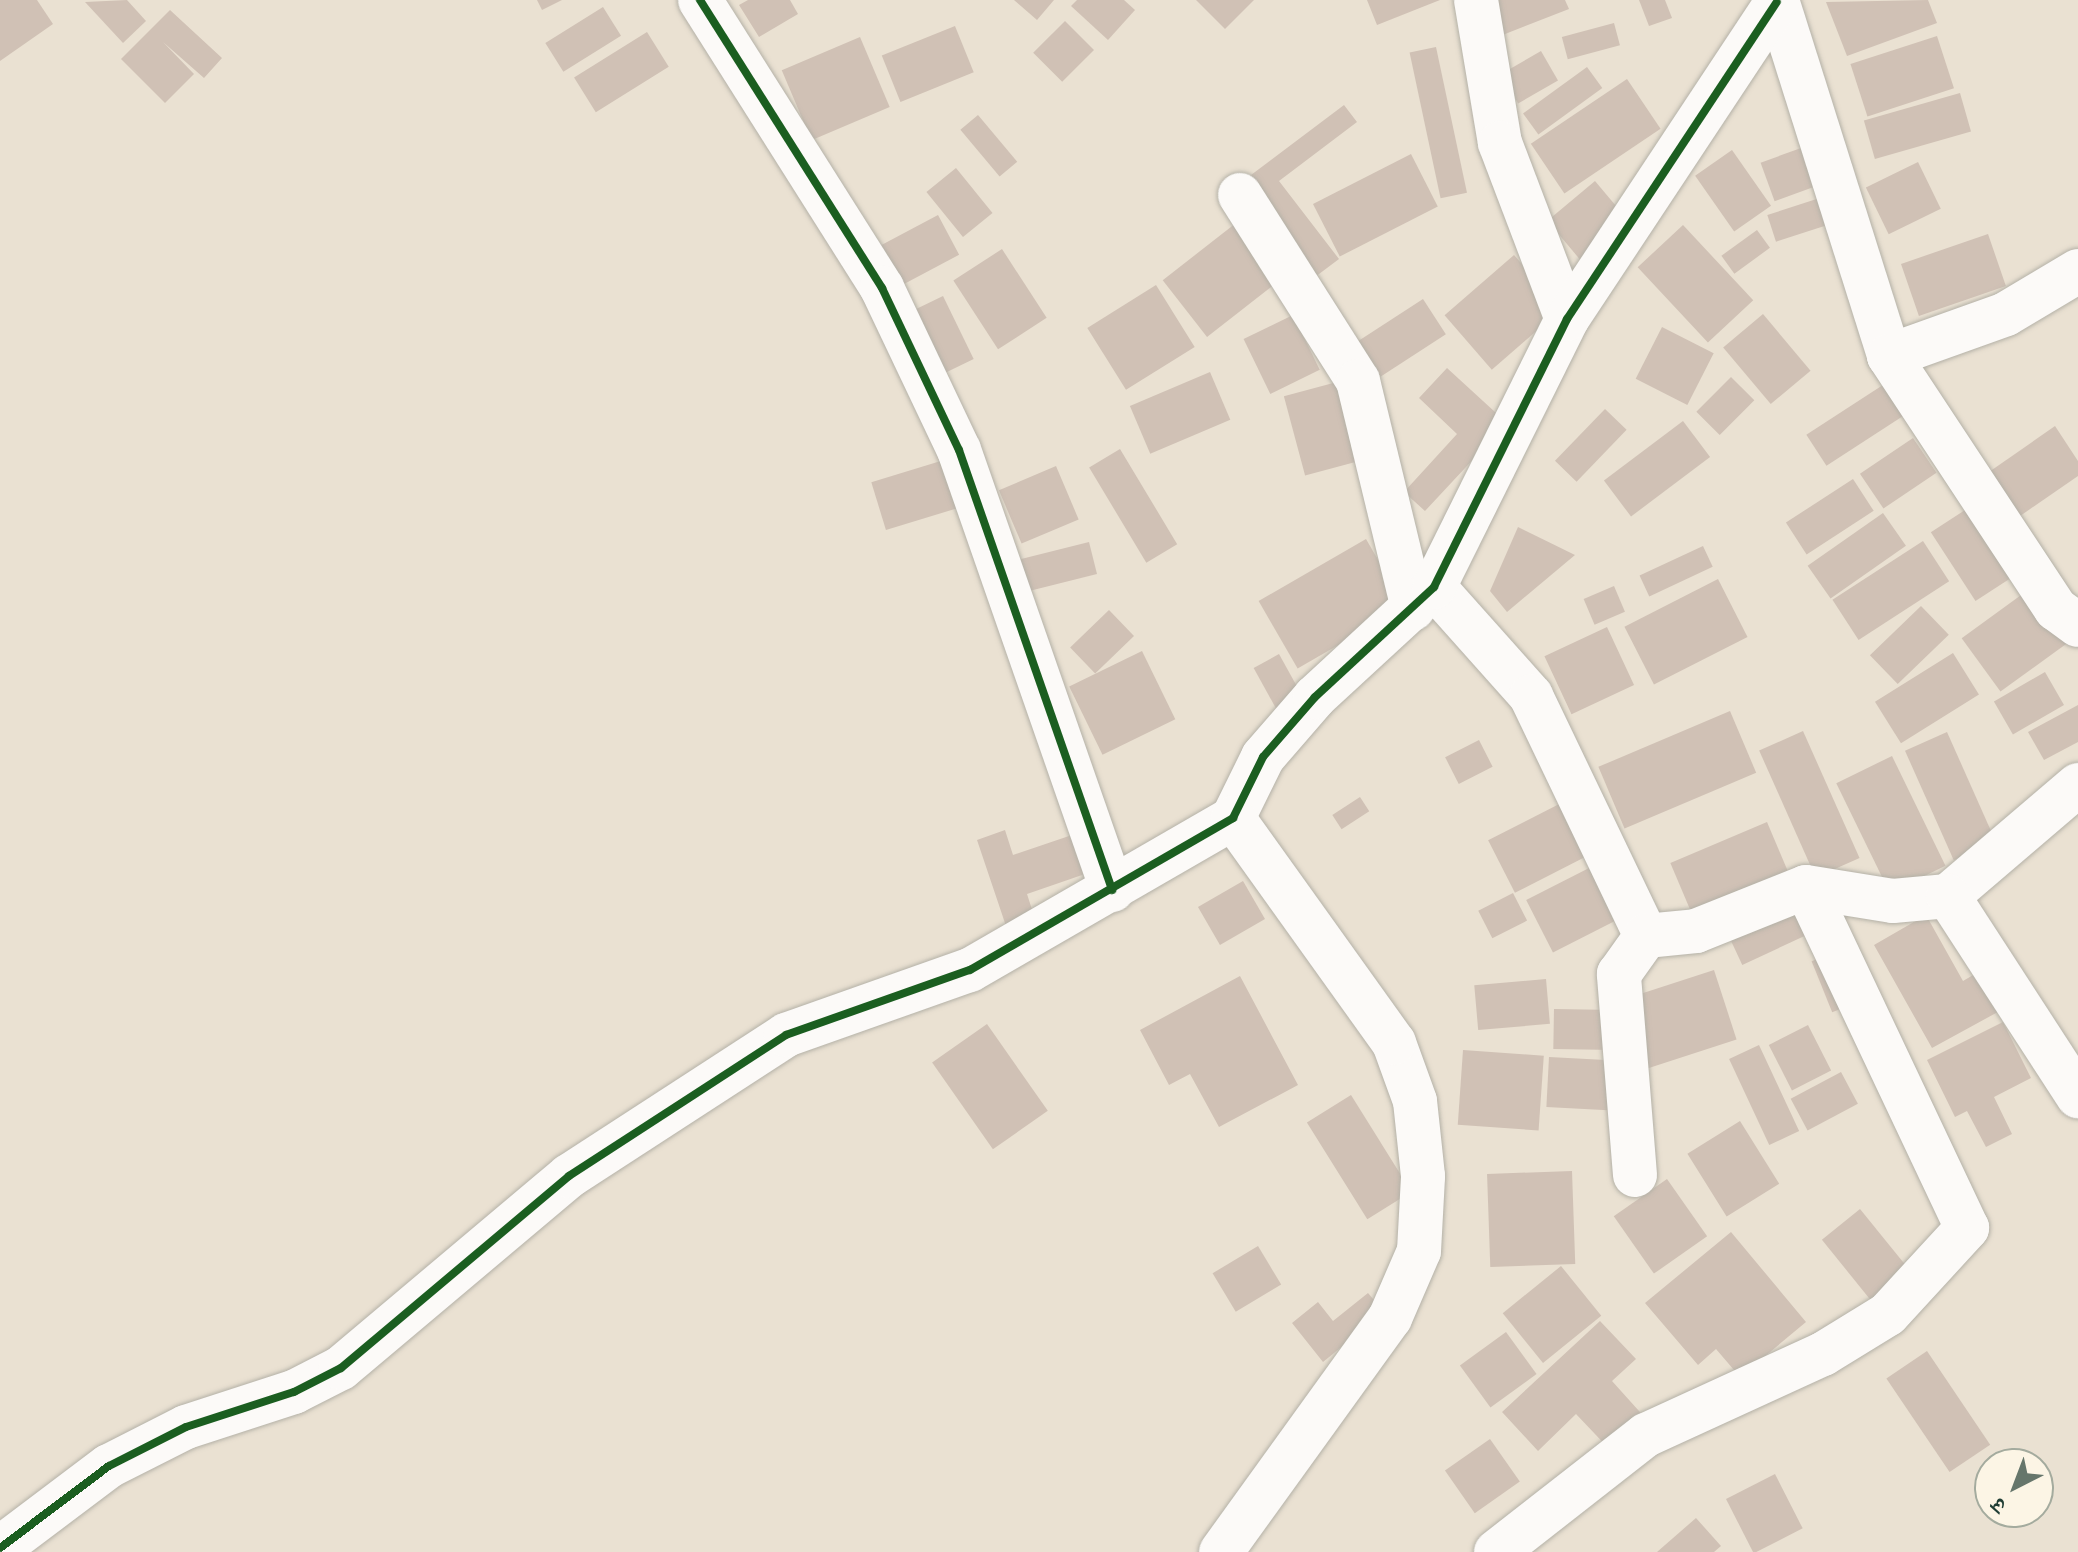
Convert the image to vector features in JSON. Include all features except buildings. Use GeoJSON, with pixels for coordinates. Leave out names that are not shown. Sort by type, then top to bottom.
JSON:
{"type":"FeatureCollection","features":[{"type":"Feature","properties":{"kind":"street"},"geometry":{"type":"LineString","coordinates":[[700,0],[882,288],[959,450],[1112,890]]}},
{"type":"Feature","properties":{"kind":"street"},"geometry":{"type":"LineString","coordinates":[[1476,0],[1500,143],[1567,319]]}},
{"type":"Feature","properties":{"kind":"street"},"geometry":{"type":"LineString","coordinates":[[0,1548],[109,1466],[186,1427],[294,1392],[341,1368],[569,1176],[786,1035],[970,970],[1233,818],[1263,757],[1315,697],[1424,598],[1567,319],[1777,1]]}},
{"type":"Feature","properties":{"kind":"street"},"geometry":{"type":"LineString","coordinates":[[1777,1],[1889,356],[2056,609],[2078,625]]}},
{"type":"Feature","properties":{"kind":"street"},"geometry":{"type":"LineString","coordinates":[[1240,195],[1358,381],[1424,598],[1531,696],[1646,936]]}},
{"type":"Feature","properties":{"kind":"street"},"geometry":{"type":"LineString","coordinates":[[1889,356],[2006,314],[2078,271]]}},
{"type":"Feature","properties":{"kind":"street"},"geometry":{"type":"LineString","coordinates":[[1635,1175],[1619,974],[1646,936],[1696,931],[1806,887],[1893,901],[1948,896],[2078,785]]}},
{"type":"Feature","properties":{"kind":"street"},"geometry":{"type":"LineString","coordinates":[[1221,1552],[1390,1318],[1419,1251],[1423,1176],[1415,1101],[1394,1043],[1233,818]]}},
{"type":"Feature","properties":{"kind":"street"},"geometry":{"type":"LineString","coordinates":[[1496,1552],[1646,1435],[1823,1354],[1888,1314],[1967,1228],[1806,887]]}},
{"type":"Feature","properties":{"kind":"street"},"geometry":{"type":"LineString","coordinates":[[1948,896],[2078,1096]]}},
{"type":"Feature","properties":{"kind":"cycle path"},"geometry":{"type":"LineString","coordinates":[[700,0],[882,288],[959,450],[1112,890]]}},
{"type":"Feature","properties":{"kind":"cycle path"},"geometry":{"type":"LineString","coordinates":[[0,1548],[109,1466],[186,1427],[294,1392],[341,1368],[569,1176],[786,1035],[970,970],[1233,818],[1263,757],[1315,697],[1434,587],[1567,319],[1777,2]]}}]}
